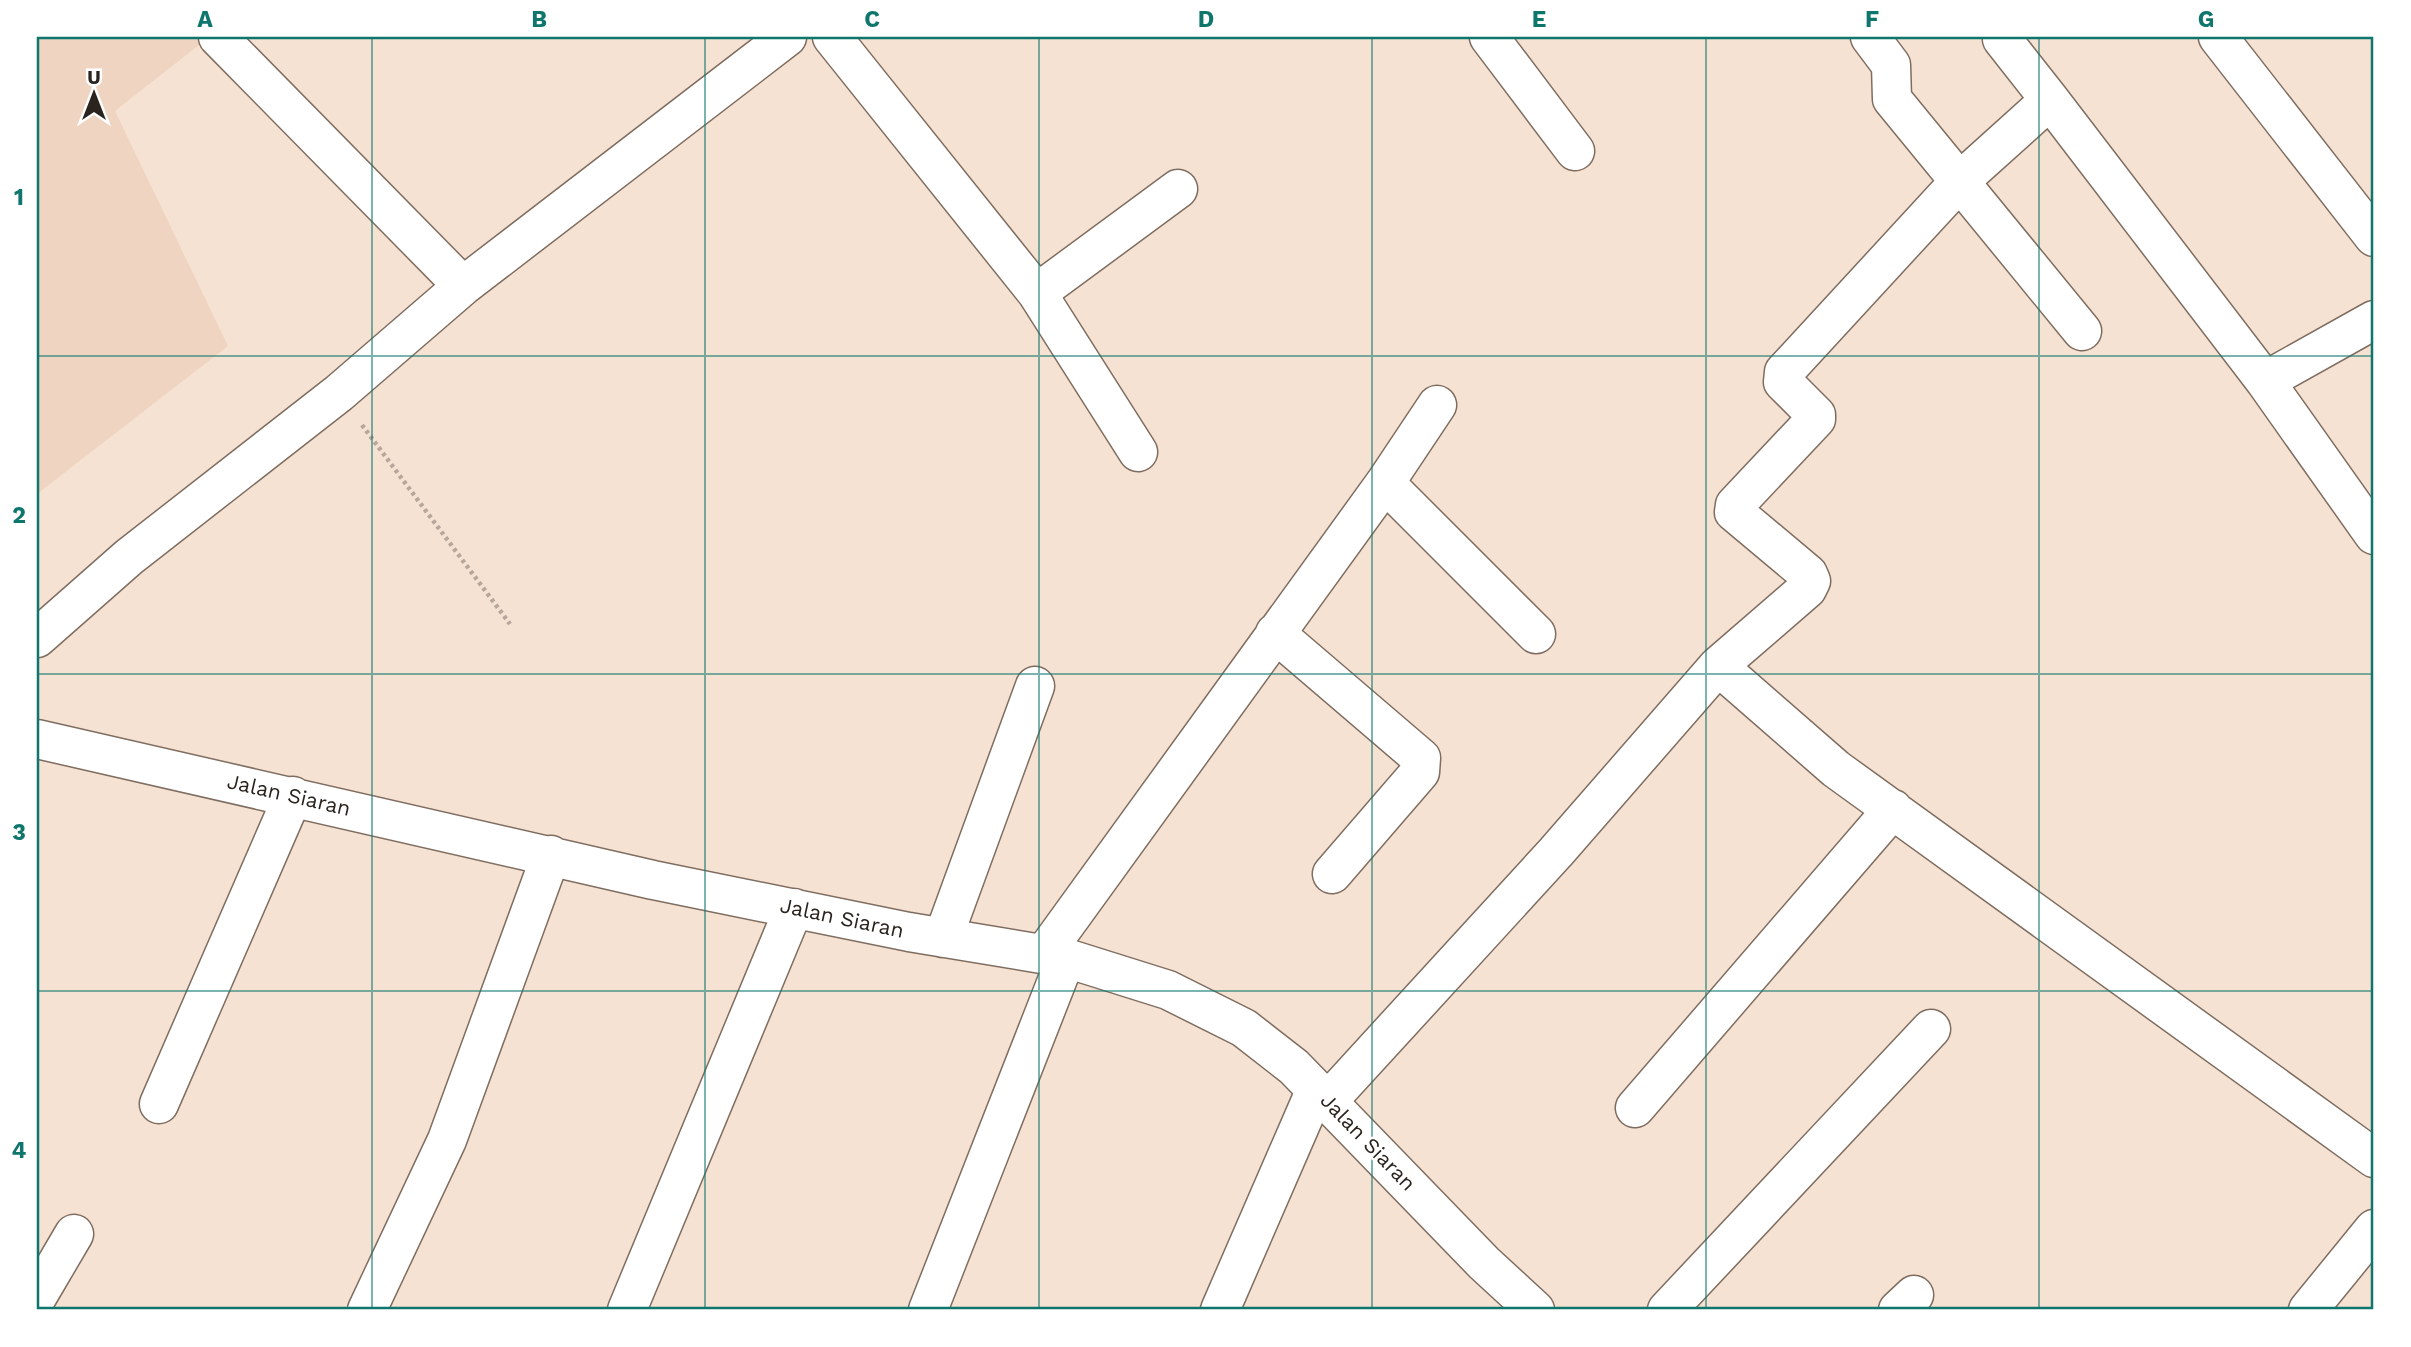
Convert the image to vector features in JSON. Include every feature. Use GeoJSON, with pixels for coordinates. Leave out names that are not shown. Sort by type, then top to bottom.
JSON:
{"type":"FeatureCollection","features":[{"type":"Feature","properties":{"kind":"street"},"geometry":{"type":"LineString","coordinates":[[218,37],[463,286]]}},
{"type":"Feature","properties":{"kind":"street"},"geometry":{"type":"LineString","coordinates":[[37,638],[129,557],[339,393],[463,286],[787,37]]}},
{"type":"Feature","properties":{"kind":"street"},"geometry":{"type":"LineString","coordinates":[[832,37],[1037,293],[1138,452]]}},
{"type":"Feature","properties":{"kind":"street"},"geometry":{"type":"LineString","coordinates":[[1489,37],[1575,151]]}},
{"type":"Feature","properties":{"kind":"street"},"geometry":{"type":"LineString","coordinates":[[1870,37],[1891,65],[1892,99],[2082,331]]}},
{"type":"Feature","properties":{"kind":"street"},"geometry":{"type":"LineString","coordinates":[[2218,37],[2374,237]]}},
{"type":"Feature","properties":{"kind":"street"},"geometry":{"type":"LineString","coordinates":[[2002,39],[2265,380],[2374,535]]}},
{"type":"Feature","properties":{"kind":"street"},"geometry":{"type":"LineString","coordinates":[[1220,1310],[1322,1095],[1556,852],[1718,666],[1807,589],[1811,581],[1808,574],[1734,512],[1735,505],[1816,417],[1787,387],[1783,375],[1960,181],[2050,100]]}},
{"type":"Feature","properties":{"kind":"street"},"geometry":{"type":"LineString","coordinates":[[1037,293],[1178,189]]}},
{"type":"Feature","properties":{"kind":"street"},"geometry":{"type":"LineString","coordinates":[[2265,380],[2374,320]]}},
{"type":"Feature","properties":{"kind":"street"},"geometry":{"type":"LineString","coordinates":[[928,1310],[1055,956],[1275,633],[1385,483],[1437,405]]}},
{"type":"Feature","properties":{"kind":"street"},"geometry":{"type":"LineString","coordinates":[[1385,483],[1535,634]]}},
{"type":"Feature","properties":{"kind":"street"},"geometry":{"type":"LineString","coordinates":[[1275,633],[1421,758],[1420,772],[1332,874]]}},
{"type":"Feature","properties":{"kind":"street"},"geometry":{"type":"LineString","coordinates":[[1718,666],[1836,769],[2374,1158]]}},
{"type":"Feature","properties":{"kind":"street"},"geometry":{"type":"LineString","coordinates":[[943,938],[1035,686]]}},
{"type":"Feature","properties":{"kind":"street","name":"Jalan Siaran"},"geometry":{"type":"LineString","coordinates":[[37,739],[794,908],[943,938],[1055,956],[1121,973],[1201,1004],[1244,1028],[1322,1095],[1526,1306]]}},
{"type":"Feature","properties":{"kind":"street"},"geometry":{"type":"LineString","coordinates":[[159,1104],[293,796]]}},
{"type":"Feature","properties":{"kind":"street"},"geometry":{"type":"LineString","coordinates":[[1634,1108],[1893,809]]}},
{"type":"Feature","properties":{"kind":"street"},"geometry":{"type":"LineString","coordinates":[[367,1310],[447,1140],[551,855]]}},
{"type":"Feature","properties":{"kind":"street"},"geometry":{"type":"LineString","coordinates":[[627,1310],[794,908]]}},
{"type":"Feature","properties":{"kind":"street"},"geometry":{"type":"LineString","coordinates":[[1667,1310],[1931,1029]]}},
{"type":"Feature","properties":{"kind":"street"},"geometry":{"type":"LineString","coordinates":[[2308,1310],[2374,1230]]}},
{"type":"Feature","properties":{"kind":"street"},"geometry":{"type":"LineString","coordinates":[[37,1297],[74,1234]]}},
{"type":"Feature","properties":{"kind":"path"},"geometry":{"type":"LineString","coordinates":[[339,393],[510,624]]}},
{"type":"Feature","properties":{"kind":"shaded area"},"geometry":{"type":"Polygon","coordinates":[[[37,37],[209,37],[115,111],[228,346],[37,494],[37,37]]]}}]}
